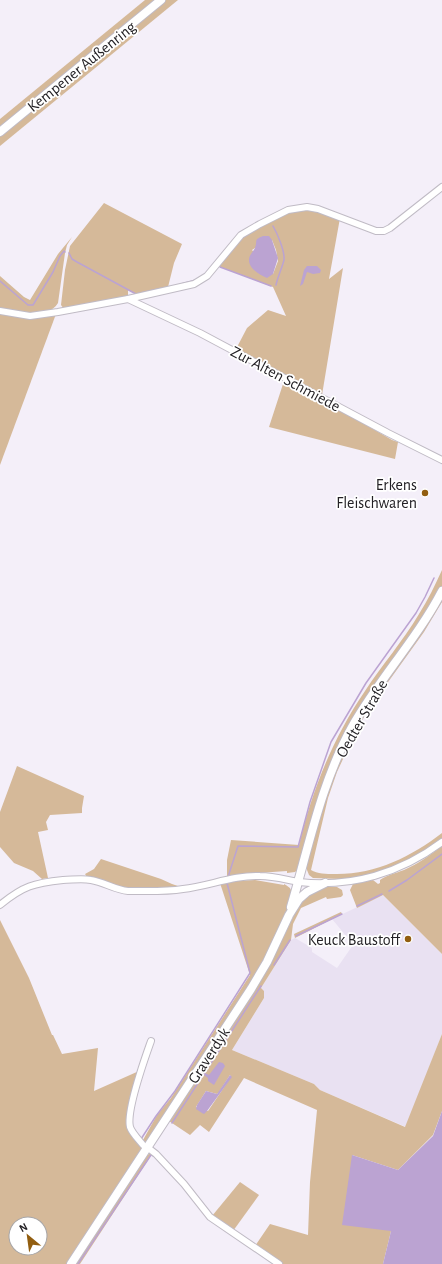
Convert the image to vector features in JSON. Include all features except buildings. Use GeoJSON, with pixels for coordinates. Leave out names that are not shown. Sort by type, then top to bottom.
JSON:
{"type":"FeatureCollection","features":[{"type":"Feature","properties":{"kind":"main road","name":"Kempener Außenring"},"geometry":{"type":"LineString","coordinates":[[0,132],[161,0]]}},
{"type":"Feature","properties":{"kind":"main road","name":"Oedter Straße"},"geometry":{"type":"LineString","coordinates":[[295,881],[319,806],[344,742],[362,711],[422,626],[442,590]]}},
{"type":"Feature","properties":{"kind":"main road"},"geometry":{"type":"LineString","coordinates":[[289,915],[295,881]]}},
{"type":"Feature","properties":{"kind":"main road"},"geometry":{"type":"LineString","coordinates":[[289,915],[299,899],[307,892],[325,883]]}},
{"type":"Feature","properties":{"kind":"main road","name":"Graverdyk"},"geometry":{"type":"LineString","coordinates":[[71,1264],[145,1146],[251,989],[267,962],[289,915]]}},
{"type":"Feature","properties":{"kind":"street"},"geometry":{"type":"LineString","coordinates":[[0,312],[30,316],[128,299],[194,284],[207,276],[241,235],[288,210],[307,207],[318,209],[376,230],[384,231],[390,228],[442,187]]}},
{"type":"Feature","properties":{"kind":"street","name":"Zur Alten Schmiede"},"geometry":{"type":"LineString","coordinates":[[128,299],[200,333],[442,460]]}},
{"type":"Feature","properties":{"kind":"street"},"geometry":{"type":"LineString","coordinates":[[0,905],[15,892],[37,883],[80,879],[91,880],[115,889],[140,891],[182,890],[225,880],[260,876],[295,881],[325,883],[360,880],[388,872],[412,862],[427,854],[442,842]]}},
{"type":"Feature","properties":{"kind":"street"},"geometry":{"type":"LineString","coordinates":[[151,1041],[133,1100],[130,1114],[130,1126],[145,1146],[156,1154],[184,1184],[210,1217],[278,1264]]}},
{"type":"Feature","properties":{"kind":"shaded area"},"geometry":{"type":"Polygon","coordinates":[[[145,0],[157,0],[0,128],[0,119],[145,0]]]}},
{"type":"Feature","properties":{"kind":"shaded area"},"geometry":{"type":"Polygon","coordinates":[[[166,0],[178,0],[0,146],[0,136],[166,0]]]}},
{"type":"Feature","properties":{"kind":"shaded area"},"geometry":{"type":"Polygon","coordinates":[[[104,203],[182,244],[174,263],[168,287],[136,294],[128,290],[128,297],[64,309],[61,305],[65,270],[70,246],[104,203]]]}},
{"type":"Feature","properties":{"kind":"shaded area"},"geometry":{"type":"Polygon","coordinates":[[[307,210],[318,211],[340,218],[329,279],[343,268],[322,395],[236,349],[247,328],[268,310],[286,316],[273,287],[218,266],[244,236],[288,212],[307,210]],[[272,240],[252,250],[273,274],[278,261],[272,240]]]}},
{"type":"Feature","properties":{"kind":"shaded area"},"geometry":{"type":"Polygon","coordinates":[[[263,236],[269,236],[272,240],[278,258],[273,274],[267,278],[253,269],[249,263],[250,255],[255,248],[257,239],[263,236]]]}},
{"type":"Feature","properties":{"kind":"shaded area"},"geometry":{"type":"Polygon","coordinates":[[[72,237],[67,245],[65,253],[58,303],[53,309],[39,314],[0,310],[0,276],[24,297],[30,300],[58,254],[72,237]]]}},
{"type":"Feature","properties":{"kind":"shaded area"},"geometry":{"type":"Polygon","coordinates":[[[307,266],[317,266],[321,270],[320,273],[313,274],[307,272],[303,284],[300,286],[304,270],[307,266]]]}},
{"type":"Feature","properties":{"kind":"shaded area"},"geometry":{"type":"Polygon","coordinates":[[[0,313],[56,314],[0,465],[0,313]]]}},
{"type":"Feature","properties":{"kind":"shaded area"},"geometry":{"type":"Polygon","coordinates":[[[287,381],[398,442],[395,459],[269,427],[283,384],[287,381]]]}},
{"type":"Feature","properties":{"kind":"shaded area"},"geometry":{"type":"Polygon","coordinates":[[[442,570],[442,586],[437,596],[327,774],[314,810],[298,869],[295,872],[287,873],[287,871],[242,874],[227,877],[227,860],[231,840],[299,845],[310,804],[333,746],[365,691],[413,624],[442,570]]]}},
{"type":"Feature","properties":{"kind":"shaded area"},"geometry":{"type":"Polygon","coordinates":[[[442,597],[442,602],[424,632],[368,710],[355,733],[337,772],[328,798],[311,870],[328,874],[349,874],[378,868],[418,850],[442,833],[442,839],[408,862],[377,872],[359,877],[340,879],[313,878],[309,875],[307,870],[307,862],[333,775],[348,741],[364,712],[442,597]]]}},
{"type":"Feature","properties":{"kind":"shaded area"},"geometry":{"type":"Polygon","coordinates":[[[17,766],[84,796],[82,813],[50,815],[46,822],[48,830],[38,832],[48,878],[42,879],[33,871],[14,863],[0,847],[0,812],[17,766]]]}},
{"type":"Feature","properties":{"kind":"shaded area"},"geometry":{"type":"Polygon","coordinates":[[[442,846],[442,954],[383,895],[357,908],[350,890],[353,884],[373,880],[378,884],[383,878],[414,865],[442,846]]]}},
{"type":"Feature","properties":{"kind":"shaded area"},"geometry":{"type":"Polygon","coordinates":[[[101,859],[181,887],[128,888],[119,887],[87,877],[85,874],[94,869],[101,859]]]}},
{"type":"Feature","properties":{"kind":"shaded area"},"geometry":{"type":"Polygon","coordinates":[[[255,880],[284,884],[291,889],[291,897],[288,908],[254,979],[146,1143],[143,1140],[157,1115],[171,1098],[250,975],[220,883],[255,880]]]}},
{"type":"Feature","properties":{"kind":"shaded area"},"geometry":{"type":"Polygon","coordinates":[[[323,887],[337,887],[342,890],[343,895],[341,897],[327,899],[326,897],[301,908],[293,924],[291,940],[261,988],[264,991],[264,998],[232,1050],[314,1084],[320,1090],[405,1127],[442,1034],[442,1111],[433,1135],[398,1170],[352,1155],[391,1231],[383,1264],[282,1264],[255,1246],[270,1224],[308,1235],[310,1182],[317,1110],[244,1078],[209,1132],[200,1125],[190,1135],[169,1121],[273,958],[302,899],[323,887]],[[230,1075],[217,1094],[206,1091],[196,1107],[208,1111],[231,1077],[230,1075]]]}},
{"type":"Feature","properties":{"kind":"shaded area"},"geometry":{"type":"Polygon","coordinates":[[[383,895],[442,954],[442,1034],[406,1127],[320,1090],[314,1084],[232,1050],[264,998],[261,988],[291,940],[295,938],[312,948],[312,952],[337,968],[355,942],[347,937],[332,919],[383,895]]]}},
{"type":"Feature","properties":{"kind":"shaded area"},"geometry":{"type":"Polygon","coordinates":[[[341,912],[342,914],[295,938],[294,934],[341,912]]]}},
{"type":"Feature","properties":{"kind":"shaded area"},"geometry":{"type":"Polygon","coordinates":[[[0,920],[29,978],[52,1035],[62,1054],[98,1048],[94,1091],[139,1071],[128,1117],[142,1148],[141,1152],[68,1264],[0,1264],[0,920]]]}},
{"type":"Feature","properties":{"kind":"shaded area"},"geometry":{"type":"Polygon","coordinates":[[[219,1062],[223,1063],[225,1066],[214,1085],[208,1081],[208,1078],[204,1075],[205,1073],[209,1075],[219,1062]]]}},
{"type":"Feature","properties":{"kind":"shaded area"},"geometry":{"type":"Polygon","coordinates":[[[230,1075],[232,1077],[204,1114],[196,1109],[206,1091],[217,1094],[230,1075]]]}},
{"type":"Feature","properties":{"kind":"shaded area"},"geometry":{"type":"Polygon","coordinates":[[[442,1111],[442,1264],[383,1264],[391,1231],[342,1225],[352,1155],[398,1170],[433,1136],[442,1111]]]}},
{"type":"Feature","properties":{"kind":"shaded area"},"geometry":{"type":"Polygon","coordinates":[[[152,1154],[80,1264],[75,1264],[146,1156],[152,1154]]]}},
{"type":"Feature","properties":{"kind":"shaded area"},"geometry":{"type":"Polygon","coordinates":[[[240,1182],[259,1195],[233,1231],[212,1216],[240,1182]]]}},
{"type":"Feature","properties":{"kind":"waterway"},"geometry":{"type":"LineString","coordinates":[[273,226],[277,233],[284,256],[276,285]]}},
{"type":"Feature","properties":{"kind":"waterway"},"geometry":{"type":"LineString","coordinates":[[0,281],[28,305],[33,305],[53,272],[60,256],[64,251],[65,252]]}},
{"type":"Feature","properties":{"kind":"waterway"},"geometry":{"type":"LineString","coordinates":[[69,253],[72,259],[136,294],[163,288]]}},
{"type":"Feature","properties":{"kind":"waterway"},"geometry":{"type":"LineString","coordinates":[[220,267],[271,286]]}},
{"type":"Feature","properties":{"kind":"waterway"},"geometry":{"type":"LineString","coordinates":[[181,284],[196,280]]}},
{"type":"Feature","properties":{"kind":"waterway"},"geometry":{"type":"LineString","coordinates":[[228,877],[238,846],[298,847],[310,802],[331,742],[366,683],[416,613],[434,578]]}},
{"type":"Feature","properties":{"kind":"waterway"},"geometry":{"type":"LineString","coordinates":[[389,891],[407,880],[442,854]]}},
{"type":"Feature","properties":{"kind":"waterway"},"geometry":{"type":"LineString","coordinates":[[141,1139],[175,1091],[250,973],[227,883]]}},
{"type":"Feature","properties":{"kind":"waterway"},"geometry":{"type":"LineString","coordinates":[[357,906],[382,894]]}},
{"type":"Feature","properties":{"kind":"waterway"},"geometry":{"type":"LineString","coordinates":[[296,936],[342,914]]}},
{"type":"Feature","properties":{"kind":"waterway"},"geometry":{"type":"LineString","coordinates":[[274,965],[290,940]]}},
{"type":"Feature","properties":{"kind":"waterway"},"geometry":{"type":"LineString","coordinates":[[172,1123],[261,986]]}},
{"type":"Feature","properties":{"kind":"waterway"},"geometry":{"type":"LineString","coordinates":[[78,1264],[151,1155],[154,1156]]}},
{"type":"Feature","properties":{"kind":"place","name":"Erkens Fleischwaren"},"geometry":{"type":"Point","coordinates":[425,493]}},
{"type":"Feature","properties":{"kind":"place","name":"Keuck Baustoff"},"geometry":{"type":"Point","coordinates":[408,939]}}]}
